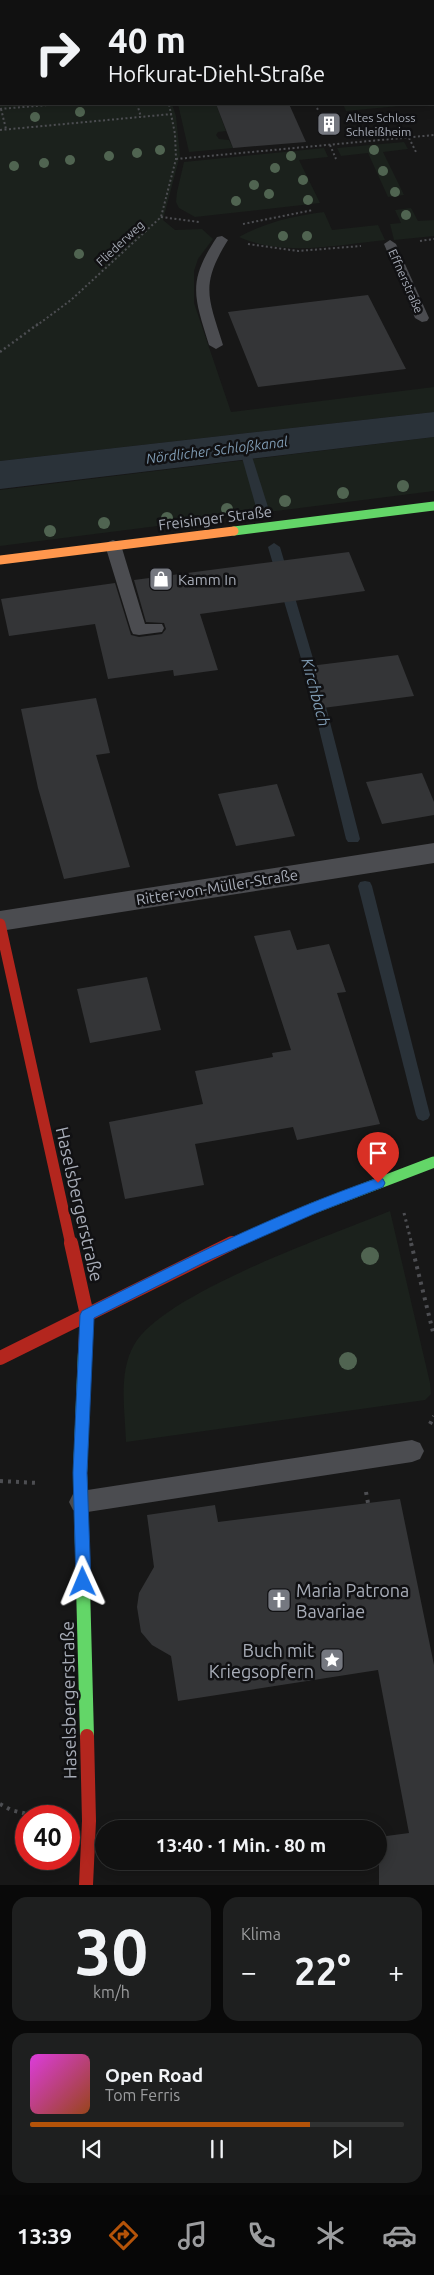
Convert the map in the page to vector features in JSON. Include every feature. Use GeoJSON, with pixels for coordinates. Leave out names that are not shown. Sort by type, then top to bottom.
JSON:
{"type":"FeatureCollection","features":[{"type":"Feature","properties":{"kind":"street","name":"Freisinger Straße"},"geometry":{"type":"LineString","coordinates":[[0,560],[434,506]]}},
{"type":"Feature","properties":{"kind":"street","name":"Ritter-von-Müller-Straße"},"geometry":{"type":"LineString","coordinates":[[0,922],[434,852]]}},
{"type":"Feature","properties":{"kind":"street","name":"Haselsbergerstraße"},"geometry":{"type":"LineString","coordinates":[[0,922],[87,1315],[80,1473],[89,1821],[86,1885]]}},
{"type":"Feature","properties":{"kind":"street"},"geometry":{"type":"LineString","coordinates":[[0,1358],[208,1254],[311,1209],[434,1162]]}},
{"type":"Feature","properties":{"kind":"lane"},"geometry":{"type":"LineString","coordinates":[[216,345],[200,292],[203,273],[209,259],[222,240]]}},
{"type":"Feature","properties":{"kind":"lane","name":"Effnerstraße"},"geometry":{"type":"LineString","coordinates":[[390,244],[422,318]]}},
{"type":"Feature","properties":{"kind":"lane"},"geometry":{"type":"LineString","coordinates":[[113,546],[139,630],[156,628]]}},
{"type":"Feature","properties":{"kind":"lane"},"geometry":{"type":"LineString","coordinates":[[81,1502],[412,1451]]}},
{"type":"Feature","properties":{"kind":"path"},"geometry":{"type":"LineString","coordinates":[[6,129],[1,109],[47,105]]}},
{"type":"Feature","properties":{"kind":"path"},"geometry":{"type":"LineString","coordinates":[[137,105],[141,117]]}},
{"type":"Feature","properties":{"kind":"path","name":"Fliederweg"},"geometry":{"type":"LineString","coordinates":[[0,352],[71,300],[161,217],[176,159],[172,114],[169,105]]}},
{"type":"Feature","properties":{"kind":"path"},"geometry":{"type":"LineString","coordinates":[[316,105],[318,110]]}},
{"type":"Feature","properties":{"kind":"path"},"geometry":{"type":"LineString","coordinates":[[0,130],[172,114]]}},
{"type":"Feature","properties":{"kind":"path"},"geometry":{"type":"LineString","coordinates":[[176,159],[434,135]]}},
{"type":"Feature","properties":{"kind":"path"},"geometry":{"type":"LineString","coordinates":[[409,138],[416,152]]}},
{"type":"Feature","properties":{"kind":"path"},"geometry":{"type":"LineString","coordinates":[[330,145],[336,159]]}},
{"type":"Feature","properties":{"kind":"path"},"geometry":{"type":"LineString","coordinates":[[161,217],[228,226],[313,210]]}},
{"type":"Feature","properties":{"kind":"path"},"geometry":{"type":"LineString","coordinates":[[228,226],[222,240],[298,251],[434,239]]}},
{"type":"Feature","properties":{"kind":"path"},"geometry":{"type":"LineString","coordinates":[[403,1210],[434,1336]]}},
{"type":"Feature","properties":{"kind":"path"},"geometry":{"type":"LineString","coordinates":[[0,1481],[47,1483]]}},
{"type":"Feature","properties":{"kind":"path"},"geometry":{"type":"LineString","coordinates":[[0,1804],[15,1811]]}},
{"type":"Feature","properties":{"kind":"shaded area"},"geometry":{"type":"Polygon","coordinates":[[[0,105],[172,105],[176,116],[180,155],[163,220],[175,230],[202,229],[213,239],[198,259],[194,271],[194,303],[231,412],[434,387],[434,412],[0,461],[0,105]]]}},
{"type":"Feature","properties":{"kind":"shaded area"},"geometry":{"type":"Polygon","coordinates":[[[178,105],[216,105],[226,131],[218,132],[216,135],[219,139],[229,140],[233,148],[189,152],[178,105]]]}},
{"type":"Feature","properties":{"kind":"shaded area"},"geometry":{"type":"Polygon","coordinates":[[[343,105],[409,105],[346,111],[343,105]]]}},
{"type":"Feature","properties":{"kind":"shaded area"},"geometry":{"type":"Polygon","coordinates":[[[404,142],[408,149],[383,152],[404,195],[388,197],[368,153],[341,156],[337,148],[404,142]]]}},
{"type":"Feature","properties":{"kind":"shaded area"},"geometry":{"type":"Polygon","coordinates":[[[324,148],[328,157],[299,160],[320,203],[195,217],[179,208],[176,202],[184,162],[324,148]]]}},
{"type":"Feature","properties":{"kind":"shaded area"},"geometry":{"type":"Polygon","coordinates":[[[411,208],[418,221],[434,220],[434,236],[394,240],[390,224],[401,223],[395,210],[411,208]]]}},
{"type":"Feature","properties":{"kind":"shaded area"},"geometry":{"type":"Polygon","coordinates":[[[324,212],[332,230],[378,225],[385,240],[330,247],[292,248],[274,247],[239,237],[259,227],[280,220],[324,212]]]}},
{"type":"Feature","properties":{"kind":"shaded area"},"geometry":{"type":"Polygon","coordinates":[[[434,437],[434,491],[0,546],[0,490],[434,437]]]}},
{"type":"Feature","properties":{"kind":"shaded area"},"geometry":{"type":"Polygon","coordinates":[[[390,1211],[430,1383],[431,1394],[425,1400],[126,1442],[124,1380],[126,1368],[134,1345],[151,1325],[212,1286],[291,1250],[390,1211]]]}},
{"type":"Feature","properties":{"kind":"water","name":"Nördlicher Schloßkanal"},"geometry":{"type":"Polygon","coordinates":[[[434,412],[434,437],[0,489],[0,461],[434,412]]]}},
{"type":"Feature","properties":{"kind":"building"},"geometry":{"type":"Polygon","coordinates":[[[216,105],[289,105],[306,142],[233,148],[216,105]]]}},
{"type":"Feature","properties":{"kind":"building"},"geometry":{"type":"Polygon","coordinates":[[[368,295],[406,369],[258,387],[228,312],[368,295]]]}},
{"type":"Feature","properties":{"kind":"building"},"geometry":{"type":"Polygon","coordinates":[[[349,552],[365,591],[200,614],[218,670],[174,676],[173,670],[108,679],[95,624],[9,636],[1,599],[115,583],[131,635],[139,637],[162,634],[166,629],[164,623],[146,622],[134,580],[349,552]]]}},
{"type":"Feature","properties":{"kind":"building"},"geometry":{"type":"Polygon","coordinates":[[[398,655],[414,696],[323,708],[310,666],[398,655]]]}},
{"type":"Feature","properties":{"kind":"building"},"geometry":{"type":"Polygon","coordinates":[[[96,698],[110,753],[96,755],[130,867],[64,879],[38,788],[21,709],[96,698]]]}},
{"type":"Feature","properties":{"kind":"building"},"geometry":{"type":"Polygon","coordinates":[[[422,773],[434,802],[434,815],[382,824],[366,782],[422,773]]]}},
{"type":"Feature","properties":{"kind":"building"},"geometry":{"type":"Polygon","coordinates":[[[277,784],[295,836],[236,846],[218,794],[277,784]]]}},
{"type":"Feature","properties":{"kind":"building"},"geometry":{"type":"Polygon","coordinates":[[[290,930],[297,950],[329,944],[346,992],[337,993],[380,1124],[297,1140],[293,1127],[195,1144],[204,1185],[125,1199],[109,1122],[203,1104],[195,1071],[273,1057],[272,1053],[291,1050],[254,936],[290,930]]]}},
{"type":"Feature","properties":{"kind":"building"},"geometry":{"type":"Polygon","coordinates":[[[147,977],[161,1030],[90,1043],[77,989],[147,977]]]}},
{"type":"Feature","properties":{"kind":"building","name":"Maria Patrona Bavariae"},"geometry":{"type":"Polygon","coordinates":[[[400,1499],[434,1665],[434,1885],[379,1885],[379,1870],[387,1870],[387,1836],[409,1833],[378,1670],[178,1701],[171,1656],[152,1645],[141,1632],[137,1607],[139,1593],[154,1567],[147,1515],[215,1505],[218,1522],[400,1499]]]}},
{"type":"Feature","properties":{"kind":"waterway","name":"Kirchbach"},"geometry":{"type":"LineString","coordinates":[[244,447],[262,507]]}},
{"type":"Feature","properties":{"kind":"waterway","name":"Kirchbach"},"geometry":{"type":"LineString","coordinates":[[274,547],[311,672],[353,839]]}},
{"type":"Feature","properties":{"kind":"waterway","name":"Kirchbach"},"geometry":{"type":"LineString","coordinates":[[365,886],[423,1115]]}},
{"type":"Feature","properties":{"kind":"traffic: fast"},"geometry":{"type":"LineString","coordinates":[[234,531],[434,506]]}},
{"type":"Feature","properties":{"kind":"traffic: fast"},"geometry":{"type":"LineString","coordinates":[[242,1239],[311,1209],[434,1162]]}},
{"type":"Feature","properties":{"kind":"traffic: fast"},"geometry":{"type":"LineString","coordinates":[[85,1352],[80,1473],[87,1736]]}},
{"type":"Feature","properties":{"kind":"traffic: slow"},"geometry":{"type":"LineString","coordinates":[[0,560],[234,531]]}},
{"type":"Feature","properties":{"kind":"traffic: jam"},"geometry":{"type":"LineString","coordinates":[[0,924],[87,1315],[85,1352]]}},
{"type":"Feature","properties":{"kind":"traffic: jam"},"geometry":{"type":"LineString","coordinates":[[0,1358],[242,1239]]}},
{"type":"Feature","properties":{"kind":"traffic: jam"},"geometry":{"type":"LineString","coordinates":[[86,1885],[89,1821],[87,1736]]}},
{"type":"Feature","properties":{"kind":"place","name":"Altes Schloss Schleißheim"},"geometry":{"type":"Point","coordinates":[329,124]}},
{"type":"Feature","properties":{"kind":"place","name":"Kamm In"},"geometry":{"type":"Point","coordinates":[161,579]}},
{"type":"Feature","properties":{"kind":"place","name":"Maria Patrona Bavariae"},"geometry":{"type":"Point","coordinates":[279,1600]}},
{"type":"Feature","properties":{"kind":"place","name":"Buch mit Kriegsopfern"},"geometry":{"type":"Point","coordinates":[332,1660]}},
{"type":"Feature","properties":{"kind":"route"},"geometry":{"type":"LineString","coordinates":[[83,1582],[80,1473],[87,1315],[200,1258],[311,1209],[378,1183]]}}]}
